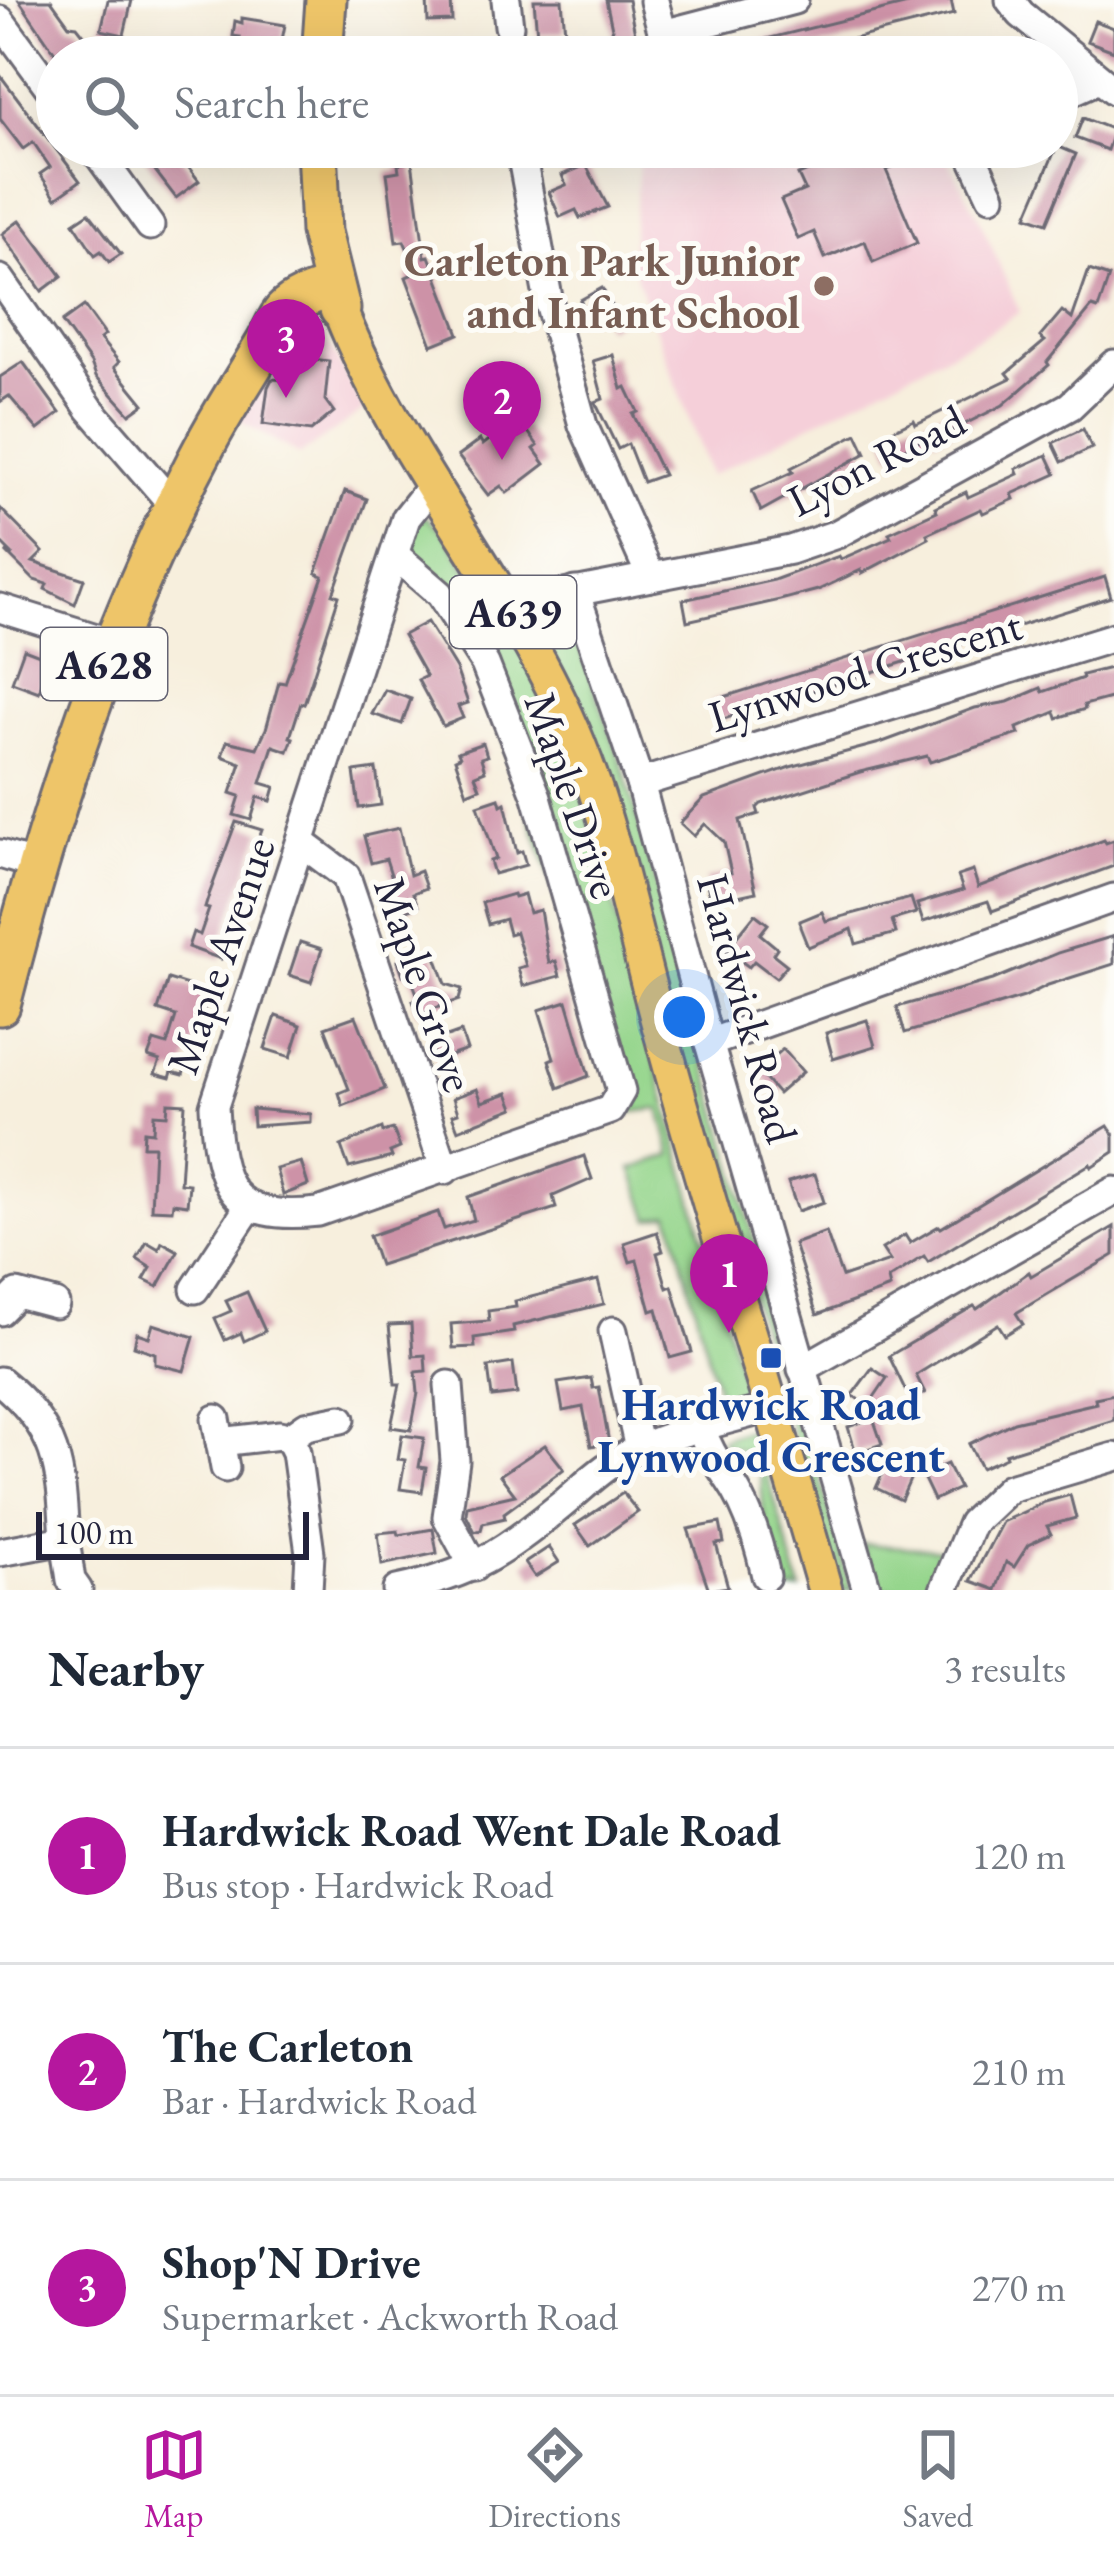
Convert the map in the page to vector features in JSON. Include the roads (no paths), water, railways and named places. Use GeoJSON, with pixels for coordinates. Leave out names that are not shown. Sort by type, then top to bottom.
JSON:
{"type":"FeatureCollection","features":[{"type":"Feature","properties":{"kind":"highway"},"geometry":{"type":"LineString","coordinates":[[323,36],[326,0]]}},
{"type":"Feature","properties":{"kind":"highway","name":"A639"},"geometry":{"type":"LineString","coordinates":[[318,168],[321,232],[337,300]]}},
{"type":"Feature","properties":{"kind":"highway","name":"A628"},"geometry":{"type":"LineString","coordinates":[[0,1005],[18,859],[173,505],[284,311],[304,297],[337,300]]}},
{"type":"Feature","properties":{"kind":"main road","name":"Hardwick Road"},"geometry":{"type":"LineString","coordinates":[[337,300],[380,397],[549,677],[598,794],[663,1040],[825,1590]]}},
{"type":"Feature","properties":{"kind":"street"},"geometry":{"type":"LineString","coordinates":[[694,36],[794,0]]}},
{"type":"Feature","properties":{"kind":"street"},"geometry":{"type":"LineString","coordinates":[[1010,0],[1047,36]]}},
{"type":"Feature","properties":{"kind":"street"},"geometry":{"type":"LineString","coordinates":[[653,1],[663,36]]}},
{"type":"Feature","properties":{"kind":"street"},"geometry":{"type":"LineString","coordinates":[[0,20],[36,69]]}},
{"type":"Feature","properties":{"kind":"street"},"geometry":{"type":"LineString","coordinates":[[1078,62],[1106,85]]}},
{"type":"Feature","properties":{"kind":"street"},"geometry":{"type":"LineString","coordinates":[[108,168],[150,226]]}},
{"type":"Feature","properties":{"kind":"street"},"geometry":{"type":"LineString","coordinates":[[524,168],[549,303],[584,425],[651,578]]}},
{"type":"Feature","properties":{"kind":"street"},"geometry":{"type":"LineString","coordinates":[[978,168],[991,196]]}},
{"type":"Feature","properties":{"kind":"street"},"geometry":{"type":"LineString","coordinates":[[0,279],[90,409],[173,505]]}},
{"type":"Feature","properties":{"kind":"street","name":"Lyon Road"},"geometry":{"type":"LineString","coordinates":[[512,610],[533,600],[790,550],[836,534],[1070,406],[1113,366]]}},
{"type":"Feature","properties":{"kind":"street","name":"Maple Avenue"},"geometry":{"type":"LineString","coordinates":[[249,1207],[225,1181],[216,1150],[214,1106],[394,555],[412,506],[432,485]]}},
{"type":"Feature","properties":{"kind":"street","name":"Maple Drive"},"geometry":{"type":"LineString","coordinates":[[394,555],[440,594],[485,664],[537,797],[621,1091],[610,1110],[445,1170]]}},
{"type":"Feature","properties":{"kind":"street","name":"Hardwick Road"},"geometry":{"type":"LineString","coordinates":[[575,591],[640,783],[709,1043],[867,1590]]}},
{"type":"Feature","properties":{"kind":"street"},"geometry":{"type":"LineString","coordinates":[[0,608],[112,643]]}},
{"type":"Feature","properties":{"kind":"street","name":"Lynwood Crescent"},"geometry":{"type":"LineString","coordinates":[[640,783],[1114,637]]}},
{"type":"Feature","properties":{"kind":"street","name":"Maple Grove"},"geometry":{"type":"LineString","coordinates":[[302,843],[346,876],[445,1170]]}},
{"type":"Feature","properties":{"kind":"street"},"geometry":{"type":"LineString","coordinates":[[709,1043],[1114,898]]}},
{"type":"Feature","properties":{"kind":"street"},"geometry":{"type":"LineString","coordinates":[[195,1289],[249,1207],[281,1216],[318,1212],[445,1170]]}},
{"type":"Feature","properties":{"kind":"street"},"geometry":{"type":"LineString","coordinates":[[802,1370],[1114,1192]]}},
{"type":"Feature","properties":{"kind":"street"},"geometry":{"type":"LineString","coordinates":[[14,1292],[56,1304]]}},
{"type":"Feature","properties":{"kind":"street"},"geometry":{"type":"LineString","coordinates":[[613,1331],[639,1449]]}},
{"type":"Feature","properties":{"kind":"street"},"geometry":{"type":"LineString","coordinates":[[0,1381],[44,1429],[60,1464],[65,1540],[71,1580],[78,1590]]}},
{"type":"Feature","properties":{"kind":"street"},"geometry":{"type":"LineString","coordinates":[[449,1385],[454,1461],[447,1517],[474,1568]]}},
{"type":"Feature","properties":{"kind":"street"},"geometry":{"type":"LineString","coordinates":[[398,1590],[474,1568],[614,1462],[639,1449],[773,1407]]}},
{"type":"Feature","properties":{"kind":"street"},"geometry":{"type":"LineString","coordinates":[[289,1438],[305,1426],[340,1419]]}},
{"type":"Feature","properties":{"kind":"street"},"geometry":{"type":"LineString","coordinates":[[701,1428],[711,1458],[729,1479],[752,1523],[766,1576]]}},
{"type":"Feature","properties":{"kind":"street"},"geometry":{"type":"LineString","coordinates":[[220,1443],[280,1435],[289,1438],[296,1452],[310,1553],[308,1590]]}},
{"type":"Feature","properties":{"kind":"street"},"geometry":{"type":"LineString","coordinates":[[944,1590],[972,1523],[1009,1488],[1114,1457]]}},
{"type":"Feature","properties":{"kind":"street"},"geometry":{"type":"LineString","coordinates":[[0,1552],[65,1540]]}},
{"type":"Feature","properties":{"kind":"place","name":"Carleton Park Junior and Infant School"},"geometry":{"type":"Point","coordinates":[824,286]}},
{"type":"Feature","properties":{"kind":"place","name":"Shop'N Drive"},"geometry":{"type":"Point","coordinates":[286,398]}},
{"type":"Feature","properties":{"kind":"place","name":"The Carleton"},"geometry":{"type":"Point","coordinates":[502,460]}},
{"type":"Feature","properties":{"kind":"place","name":"Hardwick Road Went Dale Road"},"geometry":{"type":"Point","coordinates":[729,1333]}},
{"type":"Feature","properties":{"kind":"place","name":"Hardwick Road Lynwood Crescent"},"geometry":{"type":"Point","coordinates":[771,1358]}}]}
